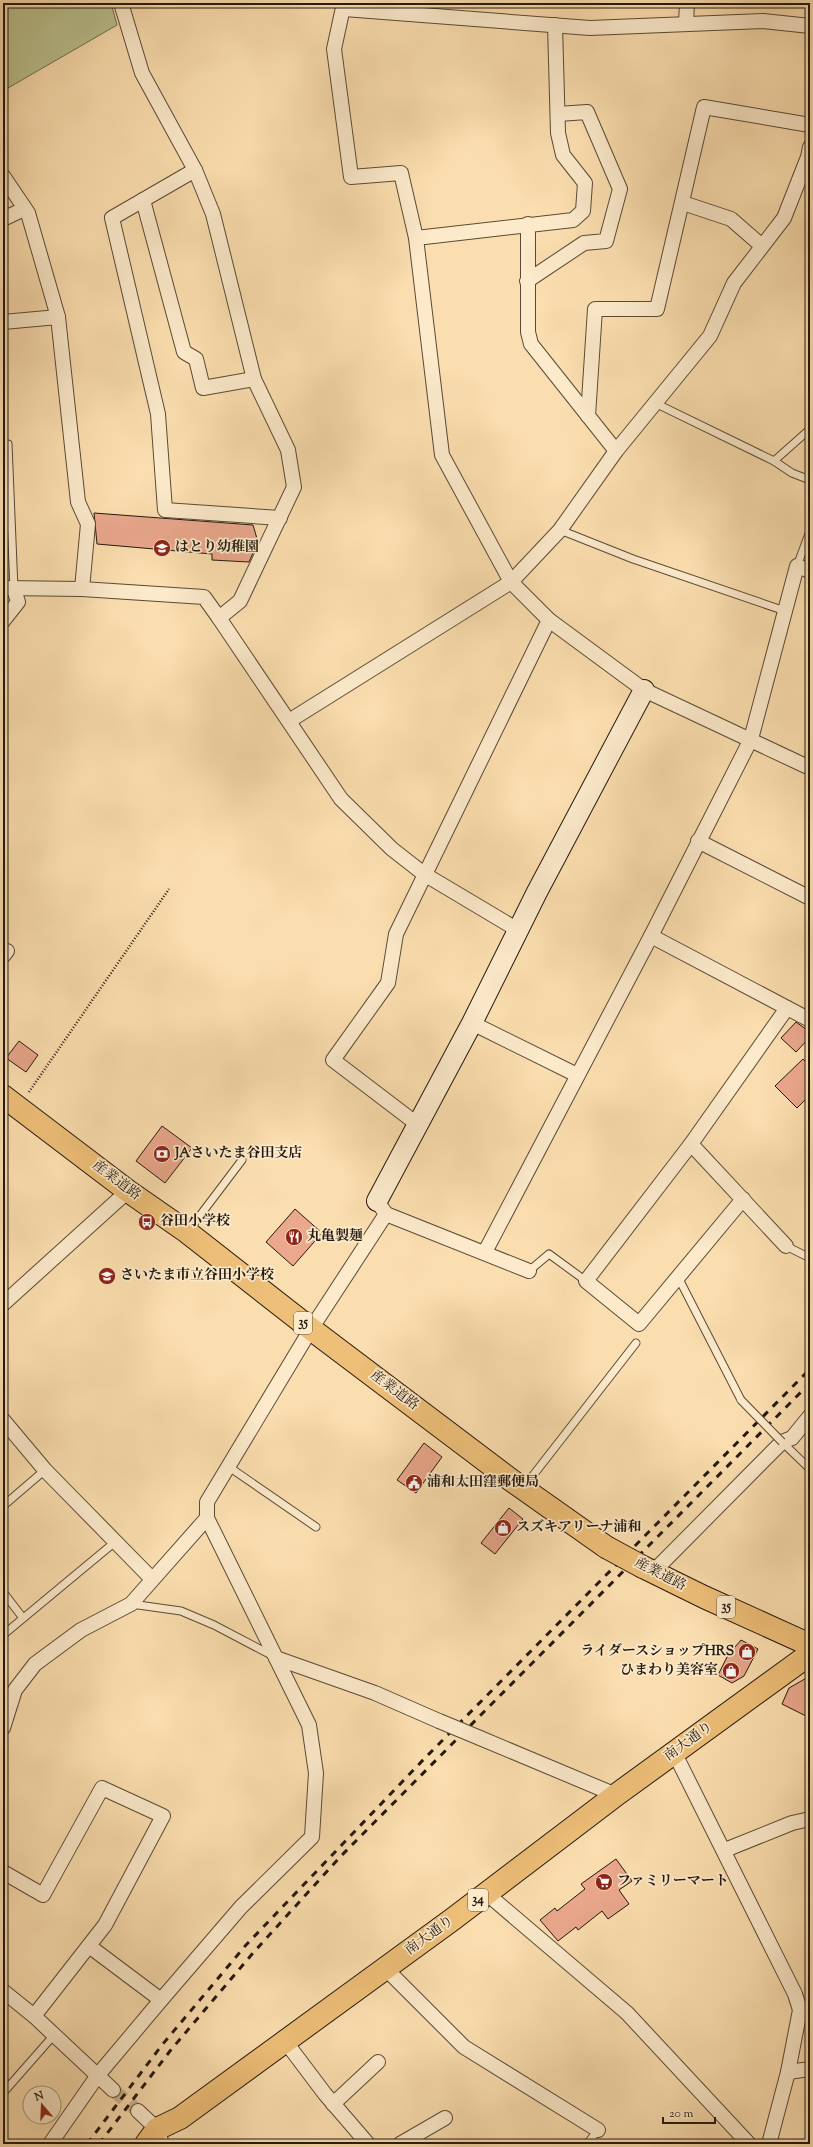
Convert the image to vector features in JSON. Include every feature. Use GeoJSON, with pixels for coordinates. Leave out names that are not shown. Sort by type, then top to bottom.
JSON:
{"type":"FeatureCollection","features":[{"type":"Feature","properties":{"kind":"main road","name":"産業道路"},"geometry":{"type":"LineString","coordinates":[[10,1102],[128,1191],[187,1232],[311,1329],[523,1488],[606,1547],[648,1570],[810,1645]]}},
{"type":"Feature","properties":{"kind":"main road","name":"南大通り"},"geometry":{"type":"LineString","coordinates":[[155,2139],[180,2118],[386,1968],[674,1752],[810,1654]]}},
{"type":"Feature","properties":{"kind":"street"},"geometry":{"type":"LineString","coordinates":[[121,3],[142,73],[195,170],[213,214],[254,379],[288,450],[294,487],[240,601],[219,618]]}},
{"type":"Feature","properties":{"kind":"street"},"geometry":{"type":"LineString","coordinates":[[686,24],[687,3]]}},
{"type":"Feature","properties":{"kind":"street"},"geometry":{"type":"LineString","coordinates":[[810,26],[763,21],[590,28],[344,6],[334,49],[351,177],[401,173],[416,238],[442,455],[511,582],[549,620],[644,690],[810,768]]}},
{"type":"Feature","properties":{"kind":"street"},"geometry":{"type":"LineString","coordinates":[[416,238],[572,220],[583,211],[585,183],[563,155],[558,133],[555,25]]}},
{"type":"Feature","properties":{"kind":"street"},"geometry":{"type":"LineString","coordinates":[[588,416],[595,309],[657,309],[683,203],[704,107],[810,126]]}},
{"type":"Feature","properties":{"kind":"street"},"geometry":{"type":"LineString","coordinates":[[527,281],[584,243],[606,241],[620,189],[587,112],[558,114]]}},
{"type":"Feature","properties":{"kind":"street"},"geometry":{"type":"LineString","coordinates":[[289,721],[440,629],[511,582],[560,530],[616,451],[710,336],[734,283],[784,218],[808,158],[810,147]]}},
{"type":"Feature","properties":{"kind":"street"},"geometry":{"type":"LineString","coordinates":[[195,170],[112,218],[158,414],[165,510],[280,518]]}},
{"type":"Feature","properties":{"kind":"street"},"geometry":{"type":"LineString","coordinates":[[3,176],[28,213],[58,318],[78,502],[88,524],[82,589]]}},
{"type":"Feature","properties":{"kind":"street"},"geometry":{"type":"LineString","coordinates":[[143,200],[184,352],[196,359],[204,388],[254,379]]}},
{"type":"Feature","properties":{"kind":"street"},"geometry":{"type":"LineString","coordinates":[[683,203],[732,219],[762,246]]}},
{"type":"Feature","properties":{"kind":"street"},"geometry":{"type":"LineString","coordinates":[[3,219],[24,208]]}},
{"type":"Feature","properties":{"kind":"street"},"geometry":{"type":"LineString","coordinates":[[528,224],[528,332],[531,344],[616,451]]}},
{"type":"Feature","properties":{"kind":"street"},"geometry":{"type":"LineString","coordinates":[[3,322],[58,318]]}},
{"type":"Feature","properties":{"kind":"street"},"geometry":{"type":"LineString","coordinates":[[485,1252],[651,936],[751,739],[785,611],[804,568]]}},
{"type":"Feature","properties":{"kind":"street"},"geometry":{"type":"LineString","coordinates":[[8,588],[82,589],[204,597],[341,799],[392,849],[424,874],[518,930]]}},
{"type":"Feature","properties":{"kind":"street"},"geometry":{"type":"LineString","coordinates":[[3,620],[18,602],[8,588]]}},
{"type":"Feature","properties":{"kind":"street"},"geometry":{"type":"LineString","coordinates":[[417,1124],[333,1060],[388,983],[396,934],[549,620]]}},
{"type":"Feature","properties":{"kind":"street"},"geometry":{"type":"LineString","coordinates":[[50,2144],[98,2075],[161,2000],[241,1907],[312,1837],[316,1773],[309,1725],[207,1518],[207,1502],[382,1207],[417,1124],[472,1023],[518,930],[644,690]]}},
{"type":"Feature","properties":{"kind":"street"},"geometry":{"type":"LineString","coordinates":[[698,841],[810,898]]}},
{"type":"Feature","properties":{"kind":"street"},"geometry":{"type":"LineString","coordinates":[[651,936],[810,1020]]}},
{"type":"Feature","properties":{"kind":"street"},"geometry":{"type":"LineString","coordinates":[[743,1199],[638,1324],[586,1281],[691,1144],[787,1008]]}},
{"type":"Feature","properties":{"kind":"street"},"geometry":{"type":"LineString","coordinates":[[472,1023],[577,1075]]}},
{"type":"Feature","properties":{"kind":"street"},"geometry":{"type":"LineString","coordinates":[[691,1144],[786,1246]]}},
{"type":"Feature","properties":{"kind":"street"},"geometry":{"type":"LineString","coordinates":[[3,1304],[128,1191]]}},
{"type":"Feature","properties":{"kind":"street"},"geometry":{"type":"LineString","coordinates":[[382,1207],[529,1271]]}},
{"type":"Feature","properties":{"kind":"street"},"geometry":{"type":"LineString","coordinates":[[648,1570],[782,1442],[792,1438],[810,1416]]}},
{"type":"Feature","properties":{"kind":"street"},"geometry":{"type":"LineString","coordinates":[[3,1420],[45,1470],[152,1579]]}},
{"type":"Feature","properties":{"kind":"street"},"geometry":{"type":"LineString","coordinates":[[3,1728],[15,1690],[35,1664],[81,1630],[130,1604],[207,1518]]}},
{"type":"Feature","properties":{"kind":"street"},"geometry":{"type":"LineString","coordinates":[[276,1658],[374,1693],[616,1795]]}},
{"type":"Feature","properties":{"kind":"street"},"geometry":{"type":"LineString","coordinates":[[674,1752],[725,1850],[795,1994],[805,2008],[768,2144]]}},
{"type":"Feature","properties":{"kind":"street"},"geometry":{"type":"LineString","coordinates":[[3,1872],[43,1896],[102,1788],[163,1816],[105,1925],[34,2016]]}},
{"type":"Feature","properties":{"kind":"street"},"geometry":{"type":"LineString","coordinates":[[725,1850],[792,1823],[810,1819]]}},
{"type":"Feature","properties":{"kind":"street"},"geometry":{"type":"LineString","coordinates":[[486,1892],[627,2014],[749,2144]]}},
{"type":"Feature","properties":{"kind":"street"},"geometry":{"type":"LineString","coordinates":[[89,1946],[161,2000]]}},
{"type":"Feature","properties":{"kind":"street"},"geometry":{"type":"LineString","coordinates":[[386,1968],[464,2047],[598,2130]]}},
{"type":"Feature","properties":{"kind":"street"},"geometry":{"type":"LineString","coordinates":[[3,1991],[34,2016],[113,2090]]}},
{"type":"Feature","properties":{"kind":"street"},"geometry":{"type":"LineString","coordinates":[[286,2041],[333,2104],[368,2144]]}},
{"type":"Feature","properties":{"kind":"street"},"geometry":{"type":"LineString","coordinates":[[333,2104],[378,2062]]}},
{"type":"Feature","properties":{"kind":"street"},"geometry":{"type":"LineString","coordinates":[[788,2072],[810,2069]]}},
{"type":"Feature","properties":{"kind":"street"},"geometry":{"type":"LineString","coordinates":[[138,2111],[155,2139]]}},
{"type":"Feature","properties":{"kind":"street"},"geometry":{"type":"LineString","coordinates":[[400,2144],[446,2118]]}},
{"type":"Feature","properties":{"kind":"lane"},"geometry":{"type":"LineString","coordinates":[[655,403],[774,461],[792,473],[810,480]]}},
{"type":"Feature","properties":{"kind":"lane"},"geometry":{"type":"LineString","coordinates":[[774,461],[810,429]]}},
{"type":"Feature","properties":{"kind":"lane"},"geometry":{"type":"LineString","coordinates":[[3,444],[8,444],[8,588]]}},
{"type":"Feature","properties":{"kind":"lane"},"geometry":{"type":"LineString","coordinates":[[560,530],[633,559],[785,611]]}},
{"type":"Feature","properties":{"kind":"lane"},"geometry":{"type":"LineString","coordinates":[[804,568],[810,531]]}},
{"type":"Feature","properties":{"kind":"lane"},"geometry":{"type":"LineString","coordinates":[[187,1232],[242,1160]]}},
{"type":"Feature","properties":{"kind":"lane"},"geometry":{"type":"LineString","coordinates":[[786,1246],[810,1258]]}},
{"type":"Feature","properties":{"kind":"lane"},"geometry":{"type":"LineString","coordinates":[[529,1271],[549,1254],[586,1281]]}},
{"type":"Feature","properties":{"kind":"lane"},"geometry":{"type":"LineString","coordinates":[[678,1277],[741,1400],[810,1468]]}},
{"type":"Feature","properties":{"kind":"lane"},"geometry":{"type":"LineString","coordinates":[[523,1488],[636,1344]]}},
{"type":"Feature","properties":{"kind":"lane"},"geometry":{"type":"LineString","coordinates":[[229,1467],[316,1527]]}},
{"type":"Feature","properties":{"kind":"lane"},"geometry":{"type":"LineString","coordinates":[[3,1506],[45,1470]]}},
{"type":"Feature","properties":{"kind":"lane"},"geometry":{"type":"LineString","coordinates":[[3,1635],[115,1542]]}},
{"type":"Feature","properties":{"kind":"lane"},"geometry":{"type":"LineString","coordinates":[[3,1592],[23,1618]]}},
{"type":"Feature","properties":{"kind":"lane"},"geometry":{"type":"LineString","coordinates":[[130,1604],[181,1611],[214,1625],[276,1658]]}},
{"type":"Feature","properties":{"kind":"lane"},"geometry":{"type":"LineString","coordinates":[[3,2093],[54,2034]]}},
{"type":"Feature","properties":{"kind":"lane"},"geometry":{"type":"LineString","coordinates":[[587,2144],[598,2130]]}},
{"type":"Feature","properties":{"kind":"path"},"geometry":{"type":"LineString","coordinates":[[10,1102],[168,889]]}},
{"type":"Feature","properties":{"kind":"green space"},"geometry":{"type":"Polygon","coordinates":[[[3,3],[111,3],[117,25],[8,88],[3,80],[3,3]]]}},
{"type":"Feature","properties":{"kind":"building"},"geometry":{"type":"Polygon","coordinates":[[[94,513],[253,525],[258,542],[249,562],[212,560],[212,554],[97,544],[94,513]]]}},
{"type":"Feature","properties":{"kind":"building"},"geometry":{"type":"Polygon","coordinates":[[[796,1022],[810,1032],[810,1037],[796,1052],[781,1038],[796,1022]]]}},
{"type":"Feature","properties":{"kind":"building"},"geometry":{"type":"Polygon","coordinates":[[[19,1041],[38,1055],[26,1072],[6,1058],[19,1041]]]}},
{"type":"Feature","properties":{"kind":"building"},"geometry":{"type":"Polygon","coordinates":[[[803,1059],[810,1067],[810,1095],[797,1108],[775,1086],[803,1059]]]}},
{"type":"Feature","properties":{"kind":"building"},"geometry":{"type":"Polygon","coordinates":[[[162,1126],[192,1148],[165,1183],[136,1161],[162,1126]]]}},
{"type":"Feature","properties":{"kind":"building","name":"丸亀製麺"},"geometry":{"type":"Polygon","coordinates":[[[295,1209],[322,1233],[293,1266],[266,1242],[295,1209]]]}},
{"type":"Feature","properties":{"kind":"building"},"geometry":{"type":"Polygon","coordinates":[[[424,1443],[442,1457],[416,1493],[397,1480],[424,1443]]]}},
{"type":"Feature","properties":{"kind":"building"},"geometry":{"type":"Polygon","coordinates":[[[509,1508],[523,1519],[495,1554],[481,1543],[509,1508]]]}},
{"type":"Feature","properties":{"kind":"building"},"geometry":{"type":"Polygon","coordinates":[[[741,1640],[758,1649],[744,1676],[732,1683],[718,1675],[728,1655],[741,1640]]]}},
{"type":"Feature","properties":{"kind":"building"},"geometry":{"type":"Polygon","coordinates":[[[810,1676],[810,1718],[782,1704],[789,1688],[810,1676]]]}},
{"type":"Feature","properties":{"kind":"building"},"geometry":{"type":"Polygon","coordinates":[[[616,1859],[632,1881],[619,1890],[629,1904],[608,1919],[602,1911],[578,1930],[576,1927],[558,1941],[540,1920],[555,1908],[557,1911],[585,1889],[581,1884],[616,1859]]]}},
{"type":"Feature","properties":{"kind":"tunnel"},"geometry":{"type":"LineString","coordinates":[[113,2090],[138,2111]]}},
{"type":"Feature","properties":{"kind":"railway"},"geometry":{"type":"LineString","coordinates":[[87,2144],[162,2045],[246,1945],[424,1759],[810,1369]]}},
{"type":"Feature","properties":{"kind":"railway"},"geometry":{"type":"LineString","coordinates":[[99,2144],[170,2051],[253,1953],[340,1857],[810,1383]]}},
{"type":"Feature","properties":{"kind":"place","name":"はとり幼稚園"},"geometry":{"type":"Point","coordinates":[162,548]}},
{"type":"Feature","properties":{"kind":"place","name":"JAさいたま谷田支店"},"geometry":{"type":"Point","coordinates":[162,1154]}},
{"type":"Feature","properties":{"kind":"place","name":"谷田小学校"},"geometry":{"type":"Point","coordinates":[147,1222]}},
{"type":"Feature","properties":{"kind":"place","name":"丸亀製麺"},"geometry":{"type":"Point","coordinates":[294,1237]}},
{"type":"Feature","properties":{"kind":"place","name":"さいたま市立谷田小学校"},"geometry":{"type":"Point","coordinates":[107,1276]}},
{"type":"Feature","properties":{"kind":"place","name":"浦和太田窪郵便局"},"geometry":{"type":"Point","coordinates":[414,1483]}},
{"type":"Feature","properties":{"kind":"place","name":"スズキアリーナ浦和"},"geometry":{"type":"Point","coordinates":[503,1528]}},
{"type":"Feature","properties":{"kind":"place","name":"ライダースショップHRS"},"geometry":{"type":"Point","coordinates":[747,1652]}},
{"type":"Feature","properties":{"kind":"place","name":"ひまわり美容室"},"geometry":{"type":"Point","coordinates":[731,1671]}},
{"type":"Feature","properties":{"kind":"place","name":"ファミリーマート"},"geometry":{"type":"Point","coordinates":[604,1882]}}]}
